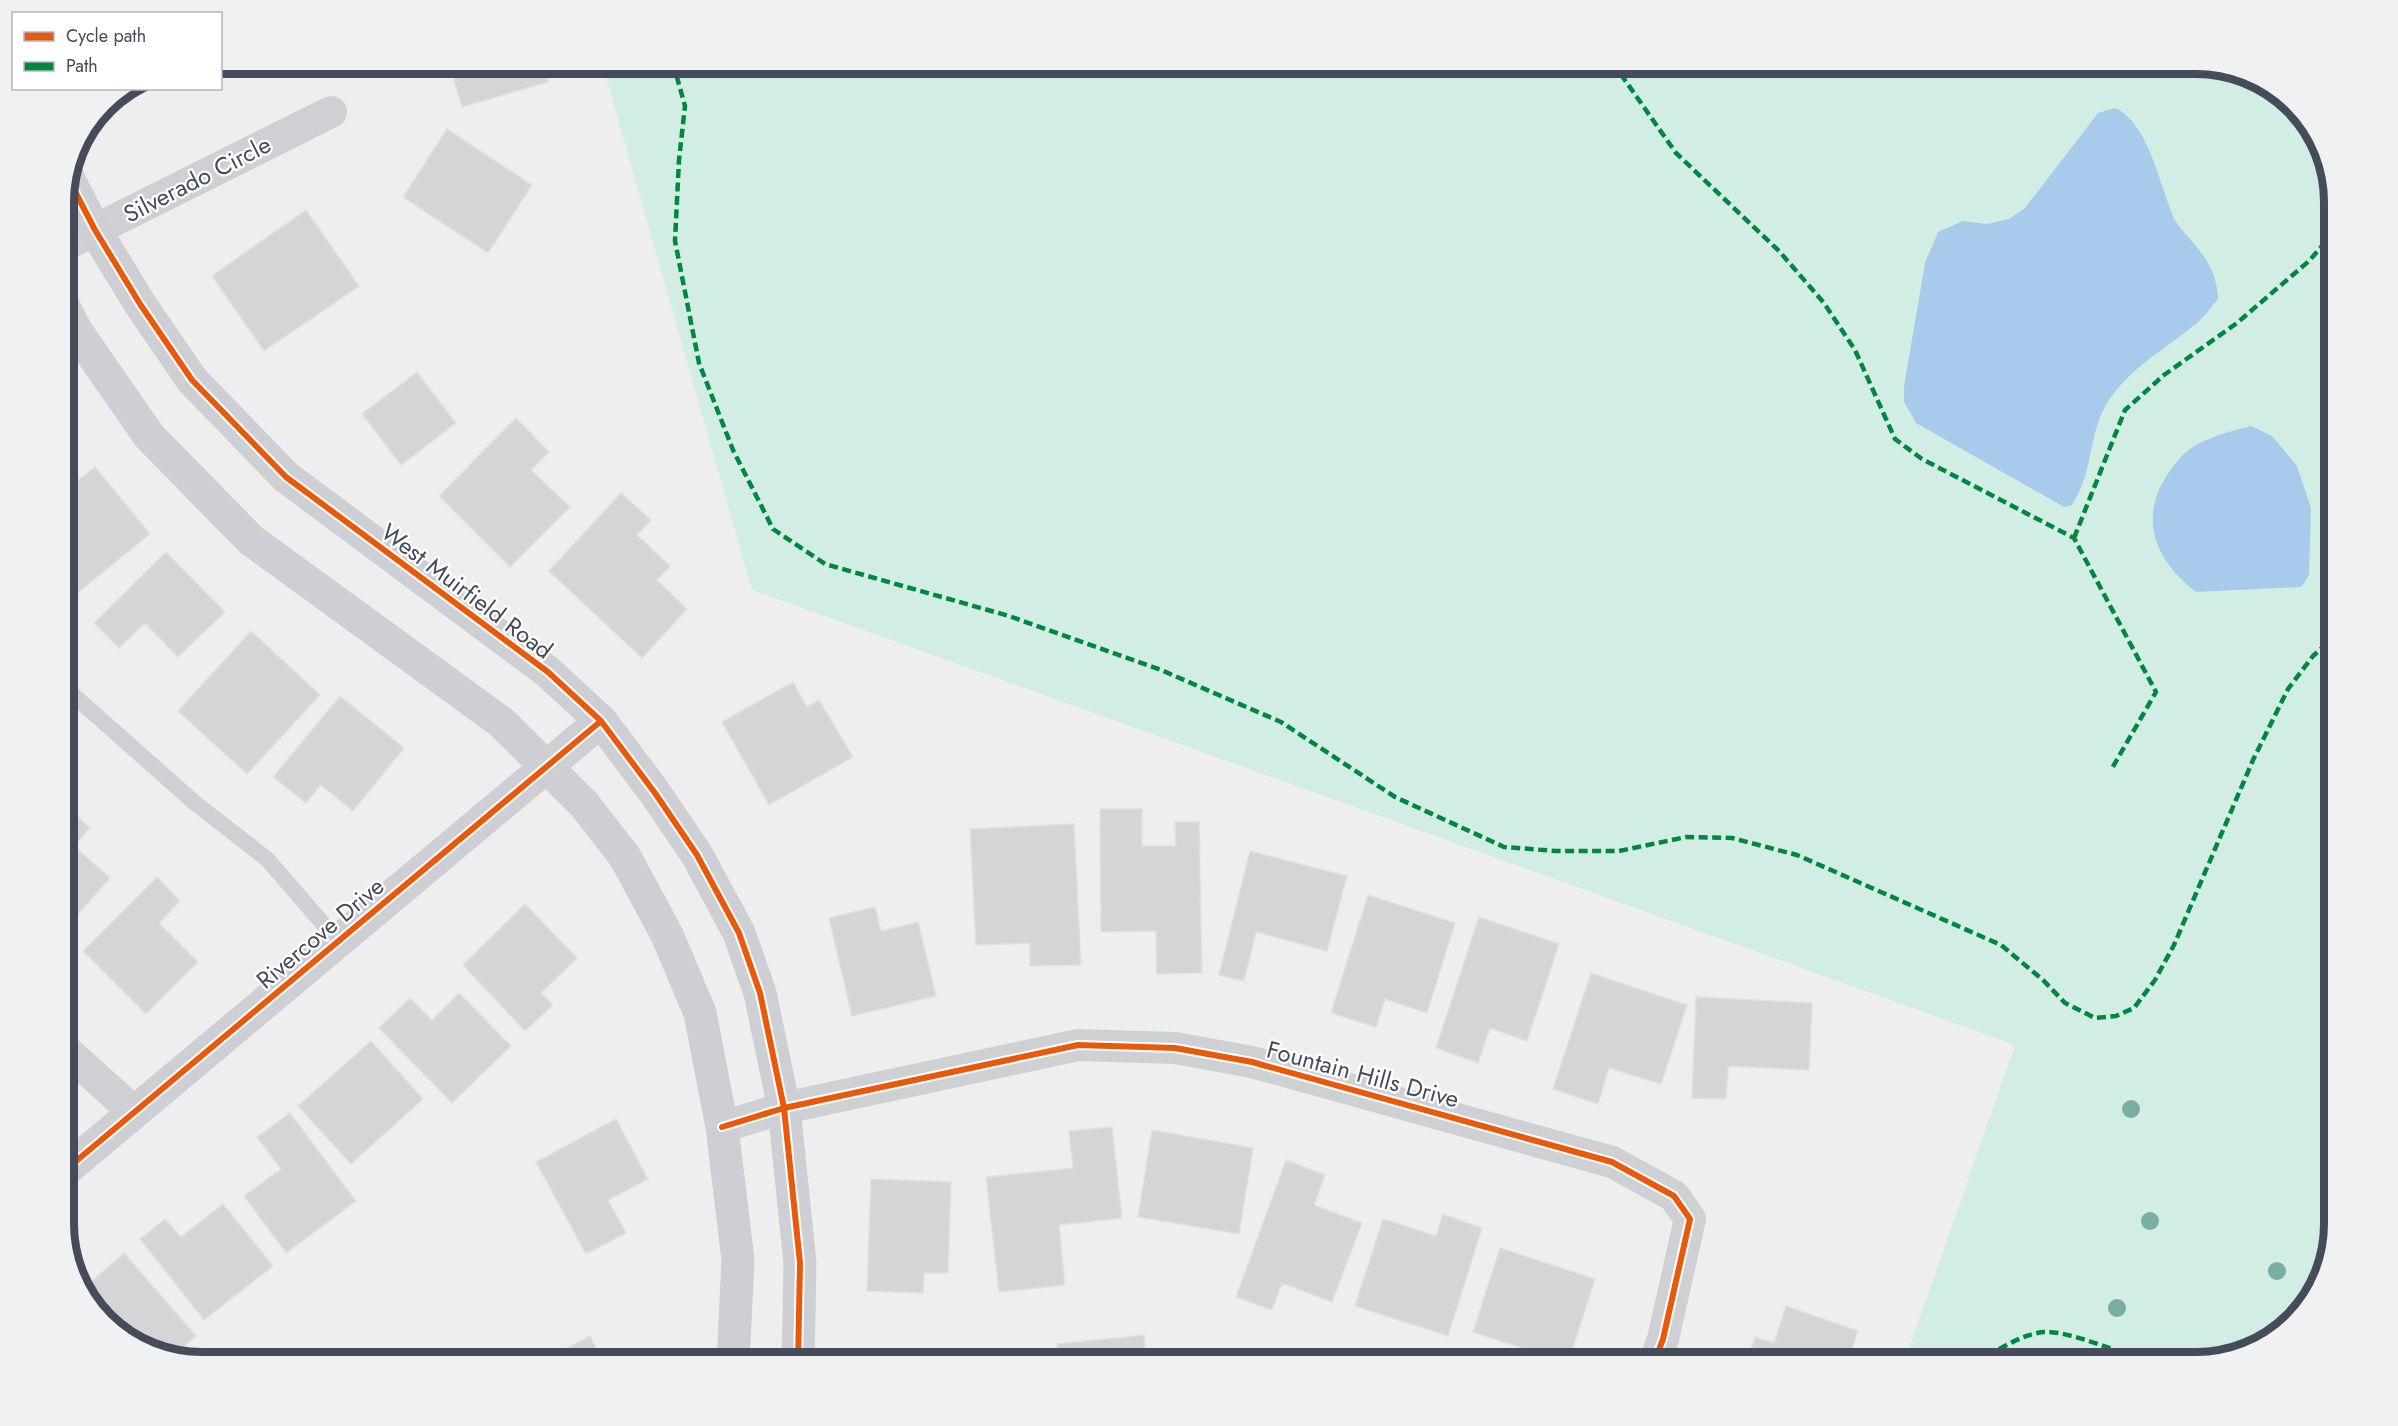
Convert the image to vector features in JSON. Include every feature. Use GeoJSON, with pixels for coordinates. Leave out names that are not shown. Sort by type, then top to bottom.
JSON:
{"type":"FeatureCollection","features":[{"type":"Feature","properties":{"kind":"street","name":"Silverado Circle"},"geometry":{"type":"LineString","coordinates":[[74,240],[331,112]]}},
{"type":"Feature","properties":{"kind":"street","name":"West Muirfield Road"},"geometry":{"type":"LineString","coordinates":[[74,190],[95,230],[140,304],[192,380],[286,477],[548,672],[601,721],[655,793],[697,855],[739,933],[760,993],[783,1108],[800,1263],[798,1352]]}},
{"type":"Feature","properties":{"kind":"street"},"geometry":{"type":"LineString","coordinates":[[74,326],[149,436],[251,540],[501,722],[584,804],[626,857],[667,934],[700,1013],[722,1127],[738,1260],[734,1352]]}},
{"type":"Feature","properties":{"kind":"street","name":"Rivercove Drive"},"geometry":{"type":"LineString","coordinates":[[74,1163],[601,721]]}},
{"type":"Feature","properties":{"kind":"street","name":"Fountain Hills Drive"},"geometry":{"type":"LineString","coordinates":[[722,1127],[783,1108],[1078,1045],[1175,1048],[1252,1062],[1612,1162],[1674,1196],[1690,1219],[1658,1352]]}},
{"type":"Feature","properties":{"kind":"street"},"geometry":{"type":"LineString","coordinates":[[74,1058],[134,1112]]}},
{"type":"Feature","properties":{"kind":"lane"},"geometry":{"type":"LineString","coordinates":[[74,696],[195,803],[267,859],[338,941]]}},
{"type":"Feature","properties":{"kind":"green space"},"geometry":{"type":"Polygon","coordinates":[[[2197,73],[2246,83],[2274,100],[2303,130],[2318,160],[2324,193],[2324,1225],[2320,1258],[2315,1274],[2307,1289],[2287,1315],[2261,1335],[2230,1348],[2197,1352],[1908,1352],[2015,1045],[752,590],[605,74],[2197,73]]]}},
{"type":"Feature","properties":{"kind":"water"},"geometry":{"type":"Polygon","coordinates":[[[2115,108],[2137,127],[2145,141],[2175,220],[2201,252],[2213,273],[2218,299],[2197,323],[2136,370],[2115,392],[2106,405],[2096,428],[2088,467],[2079,493],[2072,505],[2064,507],[1916,423],[1904,402],[1904,386],[1925,263],[1938,232],[1963,221],[1987,224],[2009,219],[2025,208],[2098,113],[2115,108]]]}},
{"type":"Feature","properties":{"kind":"water"},"geometry":{"type":"Polygon","coordinates":[[[2251,426],[2272,436],[2297,466],[2311,508],[2309,575],[2301,587],[2196,592],[2179,577],[2158,546],[2153,511],[2157,494],[2166,476],[2187,451],[2213,437],[2251,426]]]}},
{"type":"Feature","properties":{"kind":"building"},"geometry":{"type":"Polygon","coordinates":[[[452,74],[546,74],[548,82],[462,107],[452,74]]]}},
{"type":"Feature","properties":{"kind":"building"},"geometry":{"type":"Polygon","coordinates":[[[447,129],[532,185],[488,253],[403,197],[447,129]]]}},
{"type":"Feature","properties":{"kind":"building"},"geometry":{"type":"Polygon","coordinates":[[[306,210],[359,286],[264,351],[212,276],[306,210]]]}},
{"type":"Feature","properties":{"kind":"building"},"geometry":{"type":"Polygon","coordinates":[[[417,372],[456,423],[401,465],[362,414],[417,372]]]}},
{"type":"Feature","properties":{"kind":"building"},"geometry":{"type":"Polygon","coordinates":[[[516,418],[549,452],[531,470],[570,507],[510,567],[439,496],[516,418]]]}},
{"type":"Feature","properties":{"kind":"building"},"geometry":{"type":"Polygon","coordinates":[[[95,467],[150,534],[74,596],[74,553],[77,551],[74,547],[74,483],[95,467]]]}},
{"type":"Feature","properties":{"kind":"building"},"geometry":{"type":"Polygon","coordinates":[[[621,493],[651,520],[637,535],[670,566],[657,580],[687,609],[642,658],[549,571],[621,493]]]}},
{"type":"Feature","properties":{"kind":"building"},"geometry":{"type":"Polygon","coordinates":[[[166,552],[225,612],[178,657],[145,623],[119,648],[94,623],[166,552]]]}},
{"type":"Feature","properties":{"kind":"building"},"geometry":{"type":"Polygon","coordinates":[[[251,631],[320,695],[247,774],[178,711],[251,631]]]}},
{"type":"Feature","properties":{"kind":"building"},"geometry":{"type":"Polygon","coordinates":[[[793,682],[807,707],[819,700],[853,757],[769,805],[722,722],[793,682]]]}},
{"type":"Feature","properties":{"kind":"building"},"geometry":{"type":"Polygon","coordinates":[[[340,696],[404,748],[353,811],[321,785],[306,803],[273,777],[340,696]]]}},
{"type":"Feature","properties":{"kind":"building"},"geometry":{"type":"Polygon","coordinates":[[[1100,809],[1142,809],[1142,846],[1176,846],[1175,822],[1199,822],[1202,973],[1157,974],[1156,931],[1101,932],[1100,809]]]}},
{"type":"Feature","properties":{"kind":"building"},"geometry":{"type":"Polygon","coordinates":[[[74,813],[90,828],[74,846],[74,813]]]}},
{"type":"Feature","properties":{"kind":"building"},"geometry":{"type":"Polygon","coordinates":[[[1074,824],[1081,965],[1030,966],[1030,943],[976,945],[970,829],[1074,824]]]}},
{"type":"Feature","properties":{"kind":"building"},"geometry":{"type":"Polygon","coordinates":[[[74,846],[110,878],[74,919],[74,846]]]}},
{"type":"Feature","properties":{"kind":"building"},"geometry":{"type":"Polygon","coordinates":[[[1250,851],[1347,876],[1327,951],[1256,932],[1244,981],[1219,975],[1250,851]]]}},
{"type":"Feature","properties":{"kind":"building"},"geometry":{"type":"Polygon","coordinates":[[[157,877],[180,901],[159,923],[198,962],[146,1014],[83,951],[157,877]]]}},
{"type":"Feature","properties":{"kind":"building"},"geometry":{"type":"Polygon","coordinates":[[[1368,895],[1455,923],[1427,1013],[1385,999],[1376,1027],[1331,1013],[1368,895]]]}},
{"type":"Feature","properties":{"kind":"building"},"geometry":{"type":"Polygon","coordinates":[[[525,904],[577,958],[541,993],[553,1005],[525,1031],[463,965],[525,904]]]}},
{"type":"Feature","properties":{"kind":"building"},"geometry":{"type":"Polygon","coordinates":[[[875,907],[881,931],[918,922],[936,996],[852,1016],[829,918],[875,907]]]}},
{"type":"Feature","properties":{"kind":"building"},"geometry":{"type":"Polygon","coordinates":[[[1479,917],[1559,944],[1527,1041],[1490,1028],[1478,1063],[1436,1048],[1479,917]]]}},
{"type":"Feature","properties":{"kind":"building"},"geometry":{"type":"Polygon","coordinates":[[[1591,973],[1687,1005],[1661,1084],[1609,1068],[1598,1104],[1553,1089],[1591,973]]]}},
{"type":"Feature","properties":{"kind":"building"},"geometry":{"type":"Polygon","coordinates":[[[459,993],[511,1046],[452,1103],[379,1028],[410,998],[432,1020],[459,993]]]}},
{"type":"Feature","properties":{"kind":"building"},"geometry":{"type":"Polygon","coordinates":[[[1696,997],[1812,1003],[1809,1070],[1728,1066],[1726,1099],[1692,1098],[1696,997]]]}},
{"type":"Feature","properties":{"kind":"building"},"geometry":{"type":"Polygon","coordinates":[[[371,1041],[423,1099],[351,1164],[298,1106],[371,1041]]]}},
{"type":"Feature","properties":{"kind":"building"},"geometry":{"type":"Polygon","coordinates":[[[290,1113],[356,1201],[286,1253],[244,1196],[281,1169],[257,1137],[290,1113]]]}},
{"type":"Feature","properties":{"kind":"building"},"geometry":{"type":"Polygon","coordinates":[[[616,1119],[648,1179],[608,1200],[626,1233],[586,1254],[536,1162],[616,1119]]]}},
{"type":"Feature","properties":{"kind":"building"},"geometry":{"type":"Polygon","coordinates":[[[1112,1127],[1122,1218],[1059,1225],[1065,1285],[999,1292],[986,1177],[1073,1168],[1069,1131],[1112,1127]]]}},
{"type":"Feature","properties":{"kind":"building"},"geometry":{"type":"Polygon","coordinates":[[[1152,1130],[1253,1148],[1239,1234],[1138,1217],[1152,1130]]]}},
{"type":"Feature","properties":{"kind":"building"},"geometry":{"type":"Polygon","coordinates":[[[1286,1160],[1325,1175],[1314,1205],[1362,1223],[1332,1302],[1282,1283],[1272,1310],[1236,1297],[1286,1160]]]}},
{"type":"Feature","properties":{"kind":"building"},"geometry":{"type":"Polygon","coordinates":[[[871,1179],[951,1182],[948,1273],[924,1273],[923,1293],[867,1291],[871,1179]]]}},
{"type":"Feature","properties":{"kind":"building"},"geometry":{"type":"Polygon","coordinates":[[[223,1204],[273,1266],[204,1320],[140,1239],[165,1219],[181,1237],[223,1204]]]}},
{"type":"Feature","properties":{"kind":"building"},"geometry":{"type":"Polygon","coordinates":[[[1443,1214],[1482,1228],[1448,1336],[1355,1306],[1383,1219],[1436,1236],[1443,1214]]]}},
{"type":"Feature","properties":{"kind":"building"},"geometry":{"type":"Polygon","coordinates":[[[1500,1248],[1595,1279],[1572,1352],[1534,1352],[1473,1332],[1500,1248]]]}},
{"type":"Feature","properties":{"kind":"building"},"geometry":{"type":"Polygon","coordinates":[[[124,1253],[196,1336],[179,1350],[152,1343],[137,1335],[111,1315],[89,1284],[124,1253]]]}},
{"type":"Feature","properties":{"kind":"building"},"geometry":{"type":"Polygon","coordinates":[[[1786,1306],[1858,1331],[1851,1352],[1750,1352],[1755,1337],[1774,1343],[1786,1306]]]}},
{"type":"Feature","properties":{"kind":"building"},"geometry":{"type":"Polygon","coordinates":[[[1144,1335],[1146,1352],[1058,1352],[1057,1344],[1144,1335]]]}},
{"type":"Feature","properties":{"kind":"building"},"geometry":{"type":"Polygon","coordinates":[[[590,1336],[598,1352],[559,1352],[590,1336]]]}},
{"type":"Feature","properties":{"kind":"marked path"},"geometry":{"type":"LineString","coordinates":[[1620,73],[1676,153],[1779,251],[1824,303],[1855,350],[1895,439],[1922,459],[2074,538],[2156,692],[2111,770]]}},
{"type":"Feature","properties":{"kind":"marked path"},"geometry":{"type":"LineString","coordinates":[[676,74],[685,106],[679,160],[675,241],[699,363],[733,450],[773,529],[825,564],[1009,616],[1161,670],[1281,722],[1395,797],[1504,847],[1556,851],[1619,851],[1686,837],[1732,838],[1797,855],[2001,945],[2043,980],[2065,1003],[2095,1018],[2116,1016],[2134,1008],[2155,980],[2174,945],[2253,760],[2288,689],[2313,656],[2324,646]]}},
{"type":"Feature","properties":{"kind":"marked path"},"geometry":{"type":"LineString","coordinates":[[2074,538],[2125,410],[2164,375],[2237,323],[2309,261],[2324,244]]}},
{"type":"Feature","properties":{"kind":"marked path"},"geometry":{"type":"LineString","coordinates":[[1995,1352],[2017,1340],[2043,1332],[2067,1335],[2119,1352]]}},
{"type":"Feature","properties":{"kind":"cycle path"},"geometry":{"type":"LineString","coordinates":[[74,190],[95,230],[140,304],[192,380],[286,477],[548,672],[601,721],[655,793],[697,855],[739,933],[760,993],[784,1108],[800,1263],[798,1352]]}},
{"type":"Feature","properties":{"kind":"cycle path"},"geometry":{"type":"LineString","coordinates":[[74,1163],[601,721]]}},
{"type":"Feature","properties":{"kind":"cycle path"},"geometry":{"type":"LineString","coordinates":[[722,1127],[784,1108],[1078,1045],[1175,1048],[1252,1062],[1612,1162],[1674,1196],[1690,1219],[1658,1352]]}}]}
